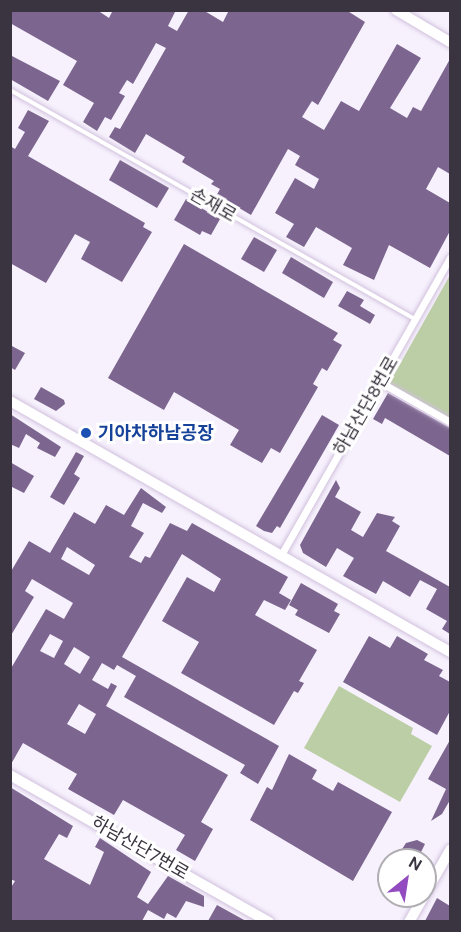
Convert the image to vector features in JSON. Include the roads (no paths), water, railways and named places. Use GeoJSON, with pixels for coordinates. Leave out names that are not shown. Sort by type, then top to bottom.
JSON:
{"type":"FeatureCollection","features":[{"type":"Feature","properties":{"kind":"street"},"geometry":{"type":"LineString","coordinates":[[396,10],[450,42]]}},
{"type":"Feature","properties":{"kind":"street","name":"하남산단8번로"},"geometry":{"type":"LineString","coordinates":[[281,555],[450,258]]}},
{"type":"Feature","properties":{"kind":"street"},"geometry":{"type":"LineString","coordinates":[[380,382],[450,422]]}},
{"type":"Feature","properties":{"kind":"street"},"geometry":{"type":"LineString","coordinates":[[10,401],[450,652]]}},
{"type":"Feature","properties":{"kind":"street","name":"하남산단7번로"},"geometry":{"type":"LineString","coordinates":[[10,775],[269,921]]}},
{"type":"Feature","properties":{"kind":"street"},"geometry":{"type":"LineString","coordinates":[[437,872],[450,850]]}},
{"type":"Feature","properties":{"kind":"street"},"geometry":{"type":"LineString","coordinates":[[409,921],[416,908]]}},
{"type":"Feature","properties":{"kind":"lane","name":"손재로"},"geometry":{"type":"LineString","coordinates":[[10,90],[416,320]]}},
{"type":"Feature","properties":{"kind":"place","name":"기아차하남공장"},"geometry":{"type":"Point","coordinates":[86,433]}}]}
